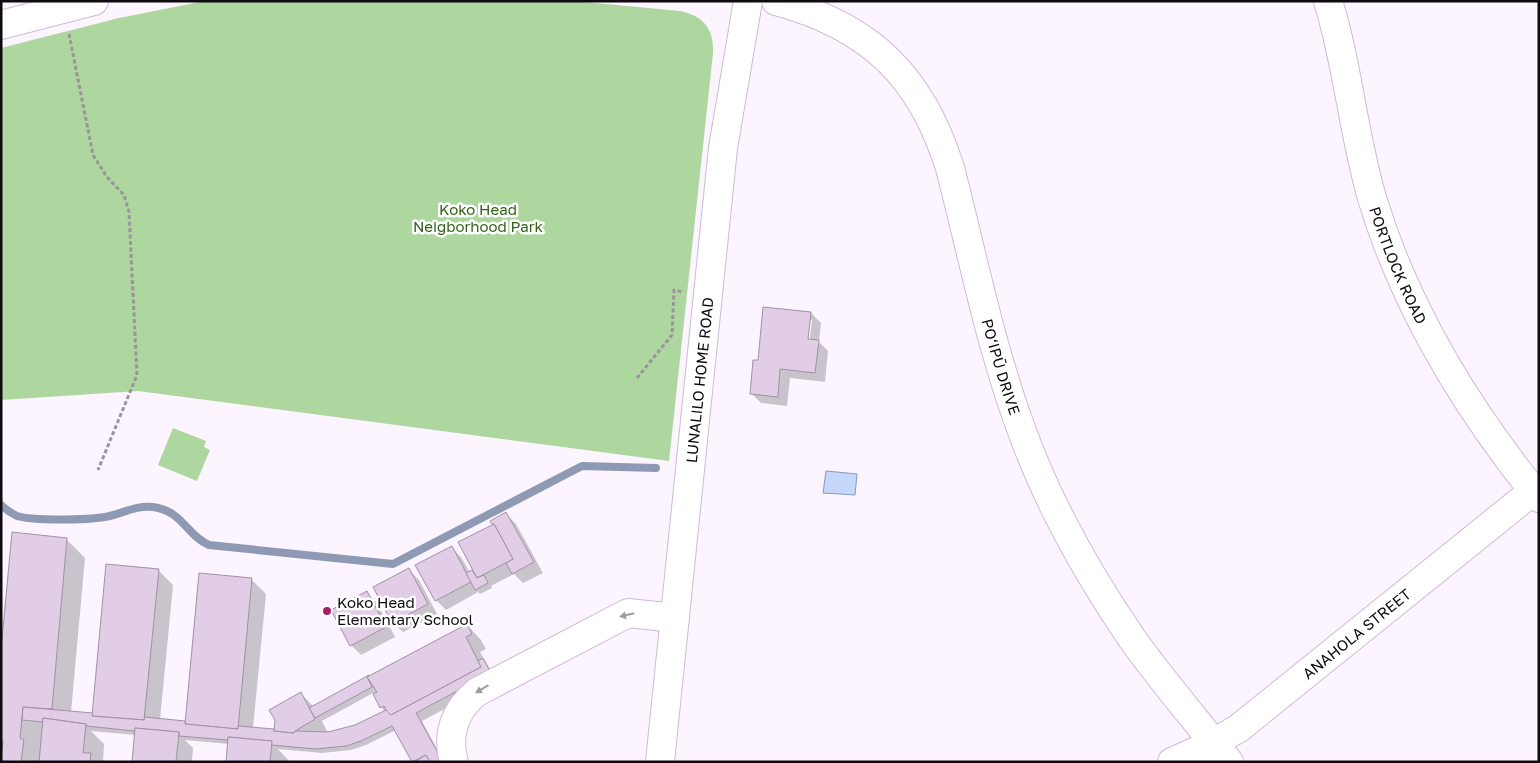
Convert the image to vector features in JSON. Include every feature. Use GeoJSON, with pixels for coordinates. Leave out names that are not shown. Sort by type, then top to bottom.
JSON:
{"type":"FeatureCollection","features":[{"type":"Feature","properties":{"kind":"street"},"geometry":{"type":"LineString","coordinates":[[1,25],[94,1]]}},
{"type":"Feature","properties":{"kind":"street","name":"LUNALILO HOME ROAD"},"geometry":{"type":"LineString","coordinates":[[660,762],[723,148],[748,1]]}},
{"type":"Feature","properties":{"kind":"street","name":"PO‘IPŪ DRIVE"},"geometry":{"type":"LineString","coordinates":[[776,1],[804,9],[830,20],[862,38],[896,69],[914,90],[929,114],[941,140],[950,168],[1003,374],[1019,424],[1043,481],[1070,536],[1110,605],[1156,670],[1222,753]]}},
{"type":"Feature","properties":{"kind":"street","name":"PORTLOCK ROAD"},"geometry":{"type":"LineString","coordinates":[[1328,1],[1342,58],[1361,156],[1373,198],[1400,276],[1417,313],[1468,402],[1536,495]]}},
{"type":"Feature","properties":{"kind":"street","name":"ANAHOLA STREET"},"geometry":{"type":"LineString","coordinates":[[1172,762],[1222,753],[1239,728],[1536,495]]}},
{"type":"Feature","properties":{"kind":"street"},"geometry":{"type":"LineString","coordinates":[[454,762],[451,745],[452,726],[460,708],[477,692],[628,613],[675,618]]}},
{"type":"Feature","properties":{"kind":"path"},"geometry":{"type":"LineString","coordinates":[[64,9],[93,155],[108,177],[124,195],[129,212],[137,375],[98,470]]}},
{"type":"Feature","properties":{"kind":"path"},"geometry":{"type":"LineString","coordinates":[[637,378],[672,335],[674,290],[682,292]]}},
{"type":"Feature","properties":{"kind":"green space","name":"Koko Head Neigborhood Park"},"geometry":{"type":"Polygon","coordinates":[[[205,1],[574,1],[680,11],[701,20],[712,37],[713,53],[669,461],[138,391],[1,400],[1,48],[119,18],[205,1]]]}},
{"type":"Feature","properties":{"kind":"green space"},"geometry":{"type":"Polygon","coordinates":[[[173,428],[206,441],[204,447],[210,450],[197,481],[158,465],[173,428]]]}},
{"type":"Feature","properties":{"kind":"water"},"geometry":{"type":"Polygon","coordinates":[[[826,471],[857,474],[855,495],[823,493],[826,471]]]}},
{"type":"Feature","properties":{"kind":"building"},"geometry":{"type":"Polygon","coordinates":[[[763,307],[811,312],[808,339],[819,340],[815,373],[780,369],[778,397],[750,394],[753,360],[758,360],[763,307]]]}},
{"type":"Feature","properties":{"kind":"building"},"geometry":{"type":"Polygon","coordinates":[[[506,512],[534,562],[512,574],[506,563],[513,559],[494,524],[490,521],[506,512]]]}},
{"type":"Feature","properties":{"kind":"building"},"geometry":{"type":"Polygon","coordinates":[[[494,524],[513,559],[477,578],[458,542],[494,524]]]}},
{"type":"Feature","properties":{"kind":"building"},"geometry":{"type":"Polygon","coordinates":[[[12,532],[67,538],[52,709],[23,707],[20,738],[24,740],[21,762],[1,761],[3,741],[1,741],[1,650],[12,532]]]}},
{"type":"Feature","properties":{"kind":"building"},"geometry":{"type":"Polygon","coordinates":[[[452,546],[471,582],[435,601],[415,565],[452,546]]]}},
{"type":"Feature","properties":{"kind":"building"},"geometry":{"type":"Polygon","coordinates":[[[106,564],[159,569],[144,720],[92,716],[106,564]]]}},
{"type":"Feature","properties":{"kind":"building"},"geometry":{"type":"Polygon","coordinates":[[[409,568],[428,604],[392,623],[373,587],[409,568]]]}},
{"type":"Feature","properties":{"kind":"building"},"geometry":{"type":"Polygon","coordinates":[[[472,570],[477,578],[484,575],[488,583],[475,590],[466,573],[472,570]]]}},
{"type":"Feature","properties":{"kind":"building"},"geometry":{"type":"Polygon","coordinates":[[[199,573],[252,578],[238,729],[185,724],[199,573]]]}},
{"type":"Feature","properties":{"kind":"building"},"geometry":{"type":"Polygon","coordinates":[[[367,591],[386,627],[350,646],[331,610],[367,591]]]}},
{"type":"Feature","properties":{"kind":"building"},"geometry":{"type":"Polygon","coordinates":[[[467,624],[472,634],[466,637],[481,667],[391,715],[388,714],[384,706],[380,708],[373,694],[377,692],[367,677],[467,624]]]}},
{"type":"Feature","properties":{"kind":"building"},"geometry":{"type":"Polygon","coordinates":[[[483,658],[491,673],[416,713],[443,762],[430,762],[426,755],[412,762],[392,726],[346,746],[316,749],[271,745],[272,741],[228,737],[228,740],[179,736],[179,732],[135,728],[135,731],[86,726],[86,724],[43,718],[43,722],[22,720],[23,707],[93,713],[92,716],[144,720],[145,717],[185,721],[185,724],[238,729],[238,726],[294,733],[295,731],[328,732],[355,725],[386,710],[391,715],[481,667],[478,661],[483,658]]]}},
{"type":"Feature","properties":{"kind":"building"},"geometry":{"type":"Polygon","coordinates":[[[369,675],[367,677],[372,687],[315,718],[309,708],[369,675]]]}},
{"type":"Feature","properties":{"kind":"building"},"geometry":{"type":"Polygon","coordinates":[[[301,692],[315,719],[294,733],[274,731],[275,720],[269,710],[301,692]]]}},
{"type":"Feature","properties":{"kind":"building"},"geometry":{"type":"Polygon","coordinates":[[[43,718],[86,724],[83,753],[91,753],[90,762],[39,762],[43,718]]]}},
{"type":"Feature","properties":{"kind":"building"},"geometry":{"type":"Polygon","coordinates":[[[135,728],[179,732],[176,762],[132,762],[135,728]]]}},
{"type":"Feature","properties":{"kind":"building"},"geometry":{"type":"Polygon","coordinates":[[[228,737],[272,741],[270,762],[226,762],[228,737]]]}},
{"type":"Feature","properties":{"kind":"building"},"geometry":{"type":"Polygon","coordinates":[[[426,755],[430,762],[414,762],[426,755]]]}},
{"type":"Feature","properties":{"kind":"waterway"},"geometry":{"type":"LineString","coordinates":[[1,505],[17,516],[60,520],[105,517],[134,508],[153,507],[171,513],[201,541],[209,545],[393,564],[582,466],[656,468]]}},
{"type":"Feature","properties":{"kind":"place","name":"Koko Head Elementary School"},"geometry":{"type":"Point","coordinates":[327,611]}}]}
